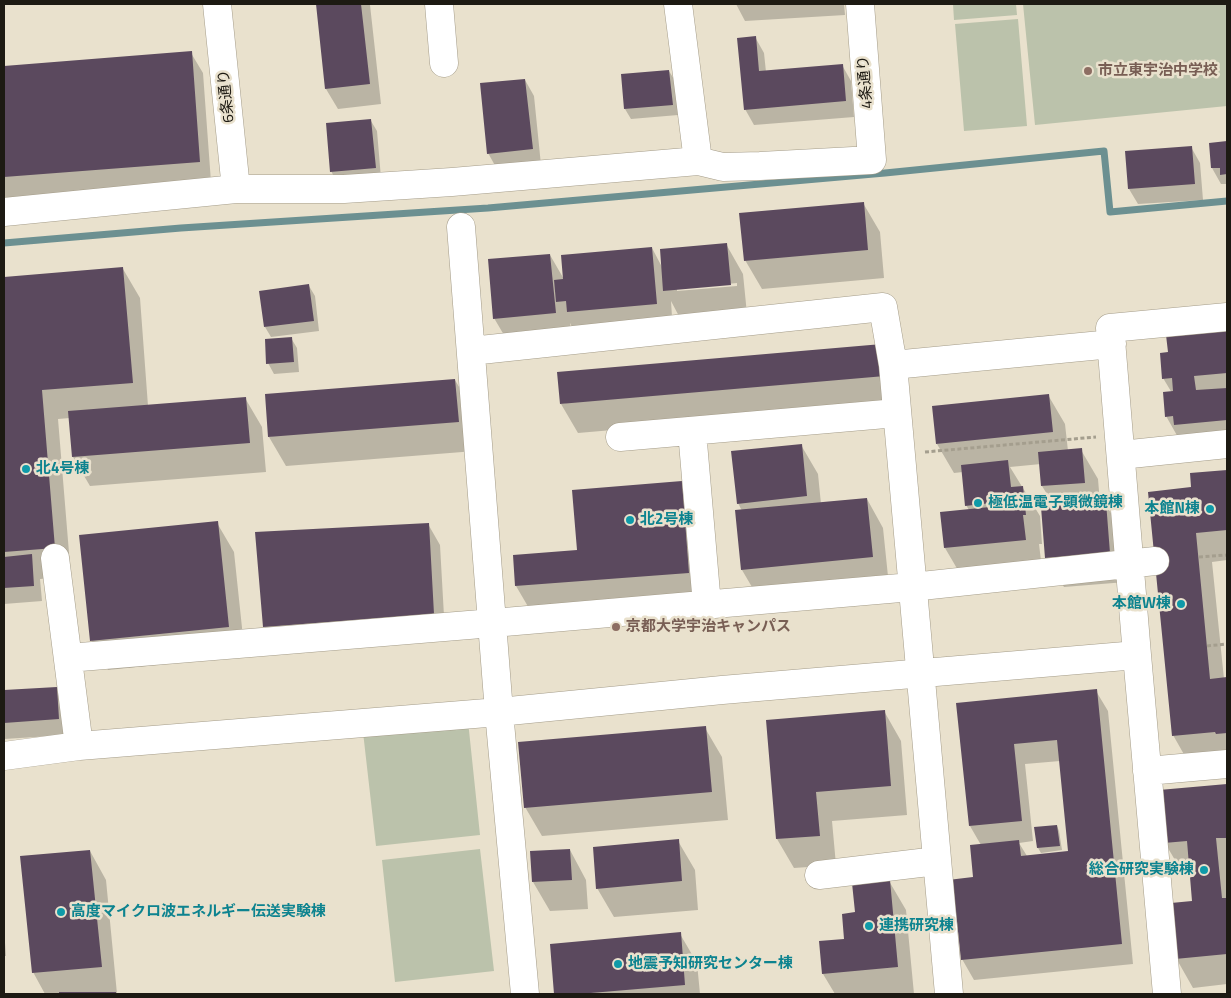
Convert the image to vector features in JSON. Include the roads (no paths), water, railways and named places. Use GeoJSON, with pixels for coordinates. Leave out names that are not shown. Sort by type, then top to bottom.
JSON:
{"type":"FeatureCollection","features":[{"type":"Feature","properties":{"kind":"lane","name":"6条通り"},"geometry":{"type":"LineString","coordinates":[[217,4],[236,188]]}},
{"type":"Feature","properties":{"kind":"lane"},"geometry":{"type":"LineString","coordinates":[[439,4],[444,63]]}},
{"type":"Feature","properties":{"kind":"lane"},"geometry":{"type":"LineString","coordinates":[[4,212],[236,188],[354,188],[452,182],[698,161],[678,4]]}},
{"type":"Feature","properties":{"kind":"lane","name":"4条通り"},"geometry":{"type":"LineString","coordinates":[[698,161],[723,167],[872,160],[860,4]]}},
{"type":"Feature","properties":{"kind":"lane"},"geometry":{"type":"LineString","coordinates":[[461,227],[499,712],[525,994]]}},
{"type":"Feature","properties":{"kind":"lane"},"geometry":{"type":"LineString","coordinates":[[471,351],[882,307],[893,365],[949,994]]}},
{"type":"Feature","properties":{"kind":"lane"},"geometry":{"type":"LineString","coordinates":[[1168,994],[1137,656],[1142,563],[1120,445],[1110,328],[1227,317]]}},
{"type":"Feature","properties":{"kind":"lane"},"geometry":{"type":"LineString","coordinates":[[893,365],[1112,344]]}},
{"type":"Feature","properties":{"kind":"lane"},"geometry":{"type":"LineString","coordinates":[[620,437],[897,414]]}},
{"type":"Feature","properties":{"kind":"lane"},"geometry":{"type":"LineString","coordinates":[[692,430],[707,604]]}},
{"type":"Feature","properties":{"kind":"lane"},"geometry":{"type":"LineString","coordinates":[[1120,445],[1227,444]]}},
{"type":"Feature","properties":{"kind":"lane"},"geometry":{"type":"LineString","coordinates":[[55,558],[79,746]]}},
{"type":"Feature","properties":{"kind":"lane"},"geometry":{"type":"LineString","coordinates":[[68,658],[493,624],[912,587],[1142,563]]}},
{"type":"Feature","properties":{"kind":"lane"},"geometry":{"type":"LineString","coordinates":[[4,756],[79,746],[499,712],[920,673],[1137,656]]}},
{"type":"Feature","properties":{"kind":"lane"},"geometry":{"type":"LineString","coordinates":[[1147,771],[1227,764]]}},
{"type":"Feature","properties":{"kind":"lane"},"geometry":{"type":"LineString","coordinates":[[820,875],[937,861]]}},
{"type":"Feature","properties":{"kind":"waterway"},"geometry":{"type":"LineString","coordinates":[[4,243],[181,228],[488,208],[885,173],[1104,151],[1110,212],[1227,201]]}},
{"type":"Feature","properties":{"kind":"place","name":"市立東宇治中学校"},"geometry":{"type":"Point","coordinates":[1088,71]}},
{"type":"Feature","properties":{"kind":"place","name":"北4号棟"},"geometry":{"type":"Point","coordinates":[26,469]}},
{"type":"Feature","properties":{"kind":"place","name":"極低温電子顕微鏡棟"},"geometry":{"type":"Point","coordinates":[978,503]}},
{"type":"Feature","properties":{"kind":"place","name":"本館N棟"},"geometry":{"type":"Point","coordinates":[1210,509]}},
{"type":"Feature","properties":{"kind":"place","name":"北2号棟"},"geometry":{"type":"Point","coordinates":[630,520]}},
{"type":"Feature","properties":{"kind":"place","name":"本館W棟"},"geometry":{"type":"Point","coordinates":[1181,604]}},
{"type":"Feature","properties":{"kind":"place","name":"京都大学宇治キャンパス"},"geometry":{"type":"Point","coordinates":[616,627]}},
{"type":"Feature","properties":{"kind":"place","name":"総合研究実験棟"},"geometry":{"type":"Point","coordinates":[1204,870]}},
{"type":"Feature","properties":{"kind":"place","name":"高度マイクロ波エネルギー伝送実験棟"},"geometry":{"type":"Point","coordinates":[61,912]}},
{"type":"Feature","properties":{"kind":"place","name":"連携研究棟"},"geometry":{"type":"Point","coordinates":[869,926]}},
{"type":"Feature","properties":{"kind":"place","name":"地震予知研究センター棟"},"geometry":{"type":"Point","coordinates":[618,964]}}]}
